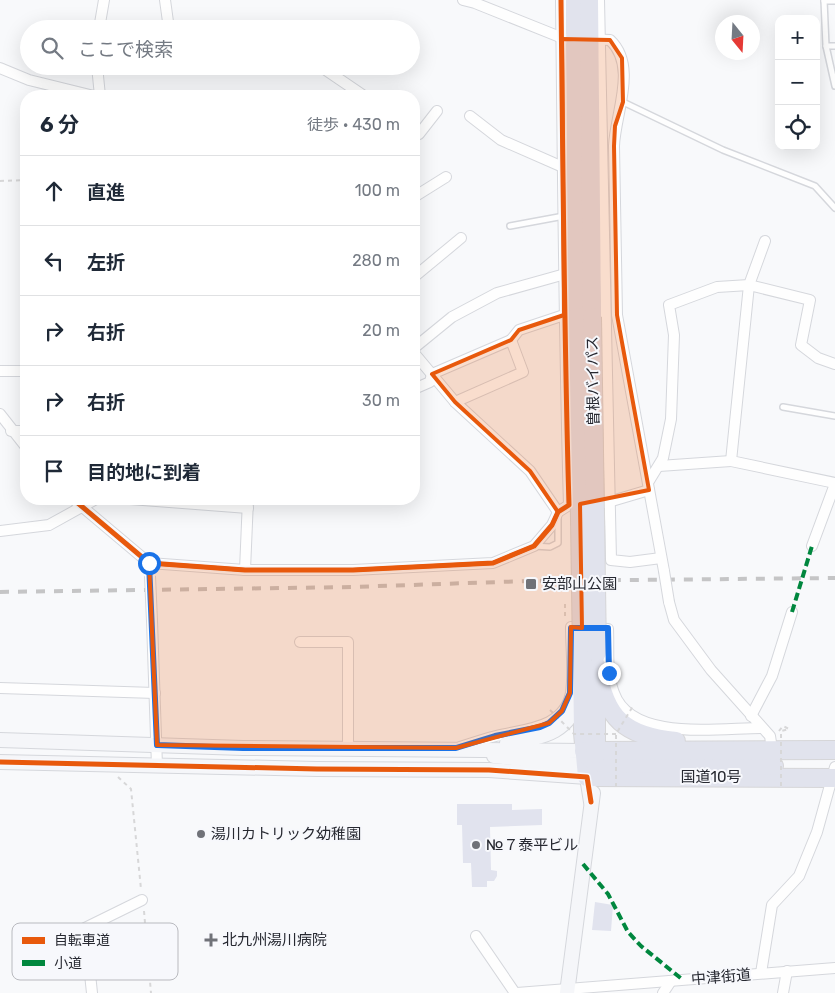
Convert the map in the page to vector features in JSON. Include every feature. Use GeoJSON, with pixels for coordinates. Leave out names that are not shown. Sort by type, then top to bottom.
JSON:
{"type":"FeatureCollection","features":[{"type":"Feature","properties":{"kind":"highway","name":"曽根バイパス"},"geometry":{"type":"LineString","coordinates":[[575,0],[582,39]]}},
{"type":"Feature","properties":{"kind":"highway","name":"曽根バイパス"},"geometry":{"type":"LineString","coordinates":[[589,0],[582,39],[578,316],[591,764]]}},
{"type":"Feature","properties":{"kind":"highway"},"geometry":{"type":"LineString","coordinates":[[589,661],[611,712],[630,730],[660,740],[766,749],[835,750]]}},
{"type":"Feature","properties":{"kind":"highway"},"geometry":{"type":"LineString","coordinates":[[591,764],[766,749]]}},
{"type":"Feature","properties":{"kind":"highway","name":"国道10号"},"geometry":{"type":"LineString","coordinates":[[591,764],[834,772]]}},
{"type":"Feature","properties":{"kind":"street"},"geometry":{"type":"LineString","coordinates":[[101,20],[104,0]]}},
{"type":"Feature","properties":{"kind":"street"},"geometry":{"type":"LineString","coordinates":[[165,0],[168,20]]}},
{"type":"Feature","properties":{"kind":"street"},"geometry":{"type":"LineString","coordinates":[[561,0],[582,39],[611,560],[630,562],[661,558]]}},
{"type":"Feature","properties":{"kind":"street"},"geometry":{"type":"LineString","coordinates":[[569,505],[578,316],[565,274],[564,168],[582,39],[599,0]]}},
{"type":"Feature","properties":{"kind":"street"},"geometry":{"type":"LineString","coordinates":[[469,1],[582,39],[610,40],[619,47],[622,58],[623,102],[615,126],[614,146],[617,315],[669,602],[674,620],[711,670],[770,736],[766,749]]}},
{"type":"Feature","properties":{"kind":"street"},"geometry":{"type":"LineString","coordinates":[[0,68],[56,90]]}},
{"type":"Feature","properties":{"kind":"street"},"geometry":{"type":"LineString","coordinates":[[98,75],[99,90]]}},
{"type":"Feature","properties":{"kind":"street"},"geometry":{"type":"LineString","coordinates":[[333,75],[355,90]]}},
{"type":"Feature","properties":{"kind":"street"},"geometry":{"type":"LineString","coordinates":[[420,133],[437,111]]}},
{"type":"Feature","properties":{"kind":"street"},"geometry":{"type":"LineString","coordinates":[[470,116],[501,140],[564,168]]}},
{"type":"Feature","properties":{"kind":"street"},"geometry":{"type":"LineString","coordinates":[[420,193],[446,177]]}},
{"type":"Feature","properties":{"kind":"street"},"geometry":{"type":"LineString","coordinates":[[420,272],[461,238]]}},
{"type":"Feature","properties":{"kind":"street"},"geometry":{"type":"LineString","coordinates":[[730,461],[749,285],[765,241]]}},
{"type":"Feature","properties":{"kind":"street"},"geometry":{"type":"LineString","coordinates":[[420,343],[452,317],[497,293],[565,274]]}},
{"type":"Feature","properties":{"kind":"street"},"geometry":{"type":"LineString","coordinates":[[80,505],[149,563],[245,570],[353,570],[493,563],[534,546],[552,525],[558,512],[569,505],[609,502],[649,485],[659,466],[671,419],[674,335],[669,304],[716,287],[749,285],[810,300],[801,345],[818,358],[835,364]]}},
{"type":"Feature","properties":{"kind":"street"},"geometry":{"type":"LineString","coordinates":[[432,374],[511,340],[519,330],[578,316]]}},
{"type":"Feature","properties":{"kind":"street"},"geometry":{"type":"LineString","coordinates":[[455,402],[523,372],[511,340]]}},
{"type":"Feature","properties":{"kind":"street"},"geometry":{"type":"LineString","coordinates":[[420,360],[455,402],[530,472],[558,512]]}},
{"type":"Feature","properties":{"kind":"street"},"geometry":{"type":"LineString","coordinates":[[0,371],[20,371]]}},
{"type":"Feature","properties":{"kind":"street"},"geometry":{"type":"LineString","coordinates":[[420,386],[430,382],[432,374]]}},
{"type":"Feature","properties":{"kind":"street"},"geometry":{"type":"LineString","coordinates":[[0,414],[20,441]]}},
{"type":"Feature","properties":{"kind":"street"},"geometry":{"type":"LineString","coordinates":[[11,431],[20,431]]}},
{"type":"Feature","properties":{"kind":"street"},"geometry":{"type":"LineString","coordinates":[[659,466],[730,461],[835,484],[812,546]]}},
{"type":"Feature","properties":{"kind":"street"},"geometry":{"type":"LineString","coordinates":[[0,531],[49,525],[72,505]]}},
{"type":"Feature","properties":{"kind":"street"},"geometry":{"type":"LineString","coordinates":[[245,570],[248,505]]}},
{"type":"Feature","properties":{"kind":"street"},"geometry":{"type":"LineString","coordinates":[[149,563],[157,766]]}},
{"type":"Feature","properties":{"kind":"street"},"geometry":{"type":"LineString","coordinates":[[751,716],[772,676],[792,612]]}},
{"type":"Feature","properties":{"kind":"street"},"geometry":{"type":"LineString","coordinates":[[456,748],[495,736],[540,727],[549,723],[562,711],[570,693],[571,628],[608,628],[609,673],[614,694],[623,709],[640,721],[672,728],[761,728]]}},
{"type":"Feature","properties":{"kind":"street"},"geometry":{"type":"LineString","coordinates":[[300,642],[348,642],[348,748]]}},
{"type":"Feature","properties":{"kind":"street"},"geometry":{"type":"LineString","coordinates":[[479,749],[544,736],[561,727],[568,720],[576,705],[589,661]]}},
{"type":"Feature","properties":{"kind":"street"},"geometry":{"type":"LineString","coordinates":[[0,688],[155,693]]}},
{"type":"Feature","properties":{"kind":"street"},"geometry":{"type":"LineString","coordinates":[[0,740],[157,745],[456,748],[479,749],[591,764]]}},
{"type":"Feature","properties":{"kind":"street"},"geometry":{"type":"LineString","coordinates":[[442,748],[522,760],[578,765],[591,764]]}},
{"type":"Feature","properties":{"kind":"street"},"geometry":{"type":"LineString","coordinates":[[0,762],[489,770],[591,764]]}},
{"type":"Feature","properties":{"kind":"street"},"geometry":{"type":"LineString","coordinates":[[567,991],[591,802],[591,764]]}},
{"type":"Feature","properties":{"kind":"street"},"geometry":{"type":"LineString","coordinates":[[761,973],[772,905],[799,876],[832,796],[834,772]]}},
{"type":"Feature","properties":{"kind":"street"},"geometry":{"type":"LineString","coordinates":[[95,923],[142,900]]}},
{"type":"Feature","properties":{"kind":"street"},"geometry":{"type":"LineString","coordinates":[[476,936],[516,993]]}},
{"type":"Feature","properties":{"kind":"street","name":"中津街道"},"geometry":{"type":"LineString","coordinates":[[516,993],[623,989],[671,981],[835,968]]}},
{"type":"Feature","properties":{"kind":"street"},"geometry":{"type":"LineString","coordinates":[[783,993],[787,971]]}},
{"type":"Feature","properties":{"kind":"street"},"geometry":{"type":"LineString","coordinates":[[91,980],[92,993]]}},
{"type":"Feature","properties":{"kind":"street"},"geometry":{"type":"LineString","coordinates":[[663,993],[671,981]]}},
{"type":"Feature","properties":{"kind":"lane"},"geometry":{"type":"LineString","coordinates":[[835,1],[824,0],[826,46],[835,86]]}},
{"type":"Feature","properties":{"kind":"lane"},"geometry":{"type":"LineString","coordinates":[[826,46],[835,46]]}},
{"type":"Feature","properties":{"kind":"lane"},"geometry":{"type":"LineString","coordinates":[[623,102],[723,150],[815,186],[835,208]]}},
{"type":"Feature","properties":{"kind":"lane"},"geometry":{"type":"LineString","coordinates":[[510,226],[565,215]]}},
{"type":"Feature","properties":{"kind":"lane"},"geometry":{"type":"LineString","coordinates":[[783,407],[835,416]]}},
{"type":"Feature","properties":{"kind":"lane"},"geometry":{"type":"LineString","coordinates":[[534,546],[550,547],[558,543],[560,524],[558,512]]}},
{"type":"Feature","properties":{"kind":"path"},"geometry":{"type":"LineString","coordinates":[[0,181],[20,180]]}},
{"type":"Feature","properties":{"kind":"path"},"geometry":{"type":"LineString","coordinates":[[565,604],[565,622]]}},
{"type":"Feature","properties":{"kind":"path"},"geometry":{"type":"LineString","coordinates":[[616,788],[616,734],[633,706]]}},
{"type":"Feature","properties":{"kind":"path"},"geometry":{"type":"LineString","coordinates":[[550,710],[574,734],[616,734]]}},
{"type":"Feature","properties":{"kind":"path"},"geometry":{"type":"LineString","coordinates":[[780,731],[781,786]]}},
{"type":"Feature","properties":{"kind":"path"},"geometry":{"type":"LineString","coordinates":[[116,776],[131,789],[144,923]]}},
{"type":"Feature","properties":{"kind":"path"},"geometry":{"type":"LineString","coordinates":[[150,980],[151,993]]}},
{"type":"Feature","properties":{"kind":"highlighted area"},"geometry":{"type":"Polygon","coordinates":[[[562,39],[610,40],[622,58],[623,102],[615,126],[614,146],[617,315],[649,490],[580,504],[582,628],[571,627],[570,693],[562,711],[549,723],[456,748],[157,745],[149,563],[245,570],[353,570],[493,563],[534,546],[552,525],[558,512],[530,471],[455,402],[432,374],[511,340],[519,330],[564,315],[562,39]]]}},
{"type":"Feature","properties":{"kind":"building","name":"№７泰平ビル"},"geometry":{"type":"Polygon","coordinates":[[[457,804],[512,804],[512,810],[542,809],[542,825],[490,827],[491,870],[497,871],[497,876],[494,881],[487,881],[487,887],[472,887],[471,863],[463,863],[462,825],[457,825],[457,804]]]}},
{"type":"Feature","properties":{"kind":"building"},"geometry":{"type":"Polygon","coordinates":[[[595,902],[613,905],[611,931],[592,930],[595,902]]]}},
{"type":"Feature","properties":{"kind":"railway"},"geometry":{"type":"LineString","coordinates":[[0,592],[351,587],[529,581],[835,578]]}},
{"type":"Feature","properties":{"kind":"marked path"},"geometry":{"type":"LineString","coordinates":[[792,612],[812,546]]}},
{"type":"Feature","properties":{"kind":"marked path"},"geometry":{"type":"LineString","coordinates":[[583,864],[608,894],[628,932],[641,946],[683,980]]}},
{"type":"Feature","properties":{"kind":"cycle path"},"geometry":{"type":"LineString","coordinates":[[80,505],[149,563],[245,570],[353,570],[493,563],[534,546],[552,525],[558,512],[569,505],[561,0]]}},
{"type":"Feature","properties":{"kind":"cycle path"},"geometry":{"type":"LineString","coordinates":[[0,762],[317,769],[489,770],[587,777],[591,802]]}},
{"type":"Feature","properties":{"kind":"place","name":"安部山公園"},"geometry":{"type":"Point","coordinates":[531,584]}},
{"type":"Feature","properties":{"kind":"place","name":"湯川カトリック幼稚園"},"geometry":{"type":"Point","coordinates":[201,834]}},
{"type":"Feature","properties":{"kind":"place","name":"№７泰平ビル"},"geometry":{"type":"Point","coordinates":[476,845]}},
{"type":"Feature","properties":{"kind":"place","name":"北九州湯川病院"},"geometry":{"type":"Point","coordinates":[211,940]}},
{"type":"Feature","properties":{"kind":"route"},"geometry":{"type":"LineString","coordinates":[[149,563],[157,745],[243,748],[456,748],[495,736],[540,727],[554,719],[567,704],[572,680],[571,628],[608,628],[609,673]]}}]}
